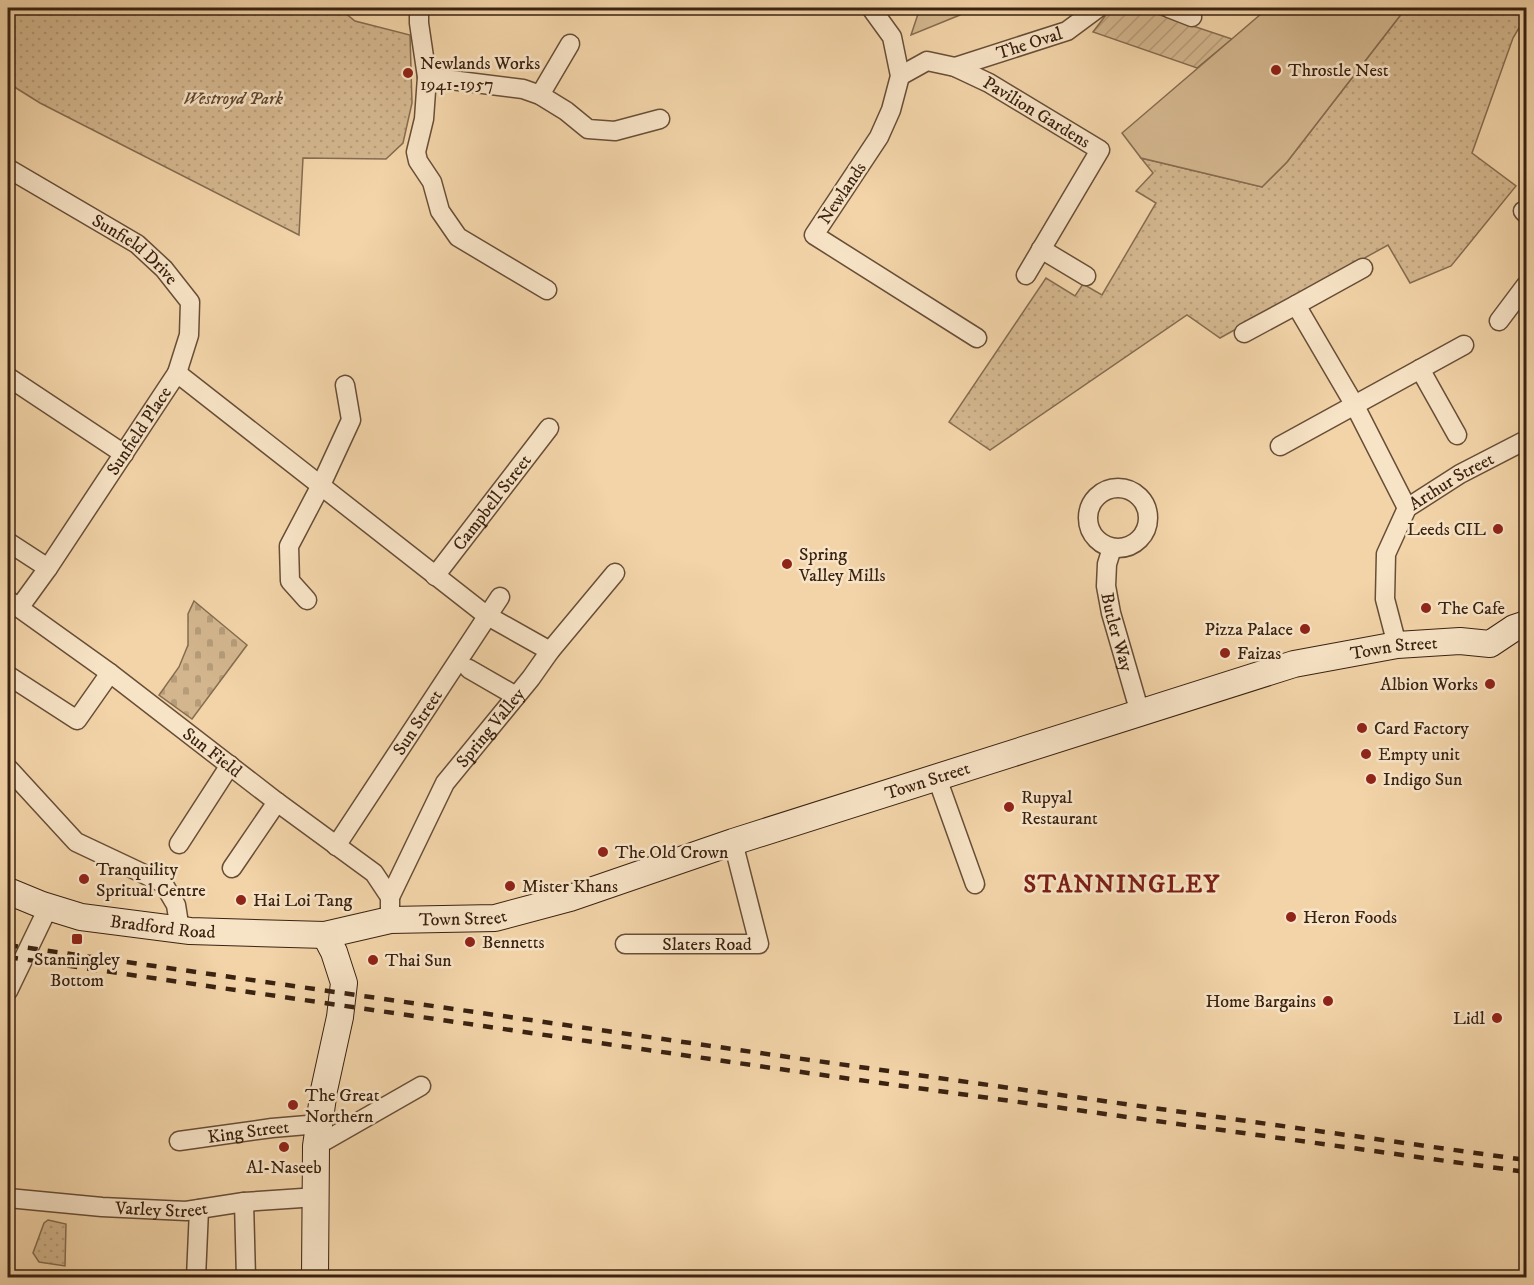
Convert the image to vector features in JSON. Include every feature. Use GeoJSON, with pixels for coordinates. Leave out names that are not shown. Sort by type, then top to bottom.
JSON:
{"type":"FeatureCollection","features":[{"type":"Feature","properties":{"kind":"main road","name":"Town Street"},"geometry":{"type":"LineString","coordinates":[[325,935],[390,908],[495,918],[570,898],[733,843],[1294,664],[1397,645],[1460,641],[1490,644],[1514,628],[1527,624]]}},
{"type":"Feature","properties":{"kind":"main road","name":"Bradford Road"},"geometry":{"type":"LineString","coordinates":[[8,891],[48,908],[81,917],[180,930],[325,935]]}},
{"type":"Feature","properties":{"kind":"main road"},"geometry":{"type":"LineString","coordinates":[[315,1278],[317,1135],[340,1017],[344,983],[334,952],[325,935]]}},
{"type":"Feature","properties":{"kind":"street"},"geometry":{"type":"LineString","coordinates":[[419,8],[427,77],[424,119],[416,152],[418,161],[432,182],[440,211],[458,237],[547,290]]}},
{"type":"Feature","properties":{"kind":"street","name":"Newlands"},"geometry":{"type":"LineString","coordinates":[[871,8],[892,36],[900,76],[891,110],[879,137],[814,235],[977,338]]}},
{"type":"Feature","properties":{"kind":"street","name":"The Oval"},"geometry":{"type":"LineString","coordinates":[[955,67],[1067,31],[1098,8]]}},
{"type":"Feature","properties":{"kind":"street"},"geometry":{"type":"LineString","coordinates":[[1169,8],[1192,17]]}},
{"type":"Feature","properties":{"kind":"street"},"geometry":{"type":"LineString","coordinates":[[540,95],[570,44]]}},
{"type":"Feature","properties":{"kind":"street","name":"Pavilion Gardens"},"geometry":{"type":"LineString","coordinates":[[900,76],[927,61],[955,67],[989,83],[1100,150],[1026,275]]}},
{"type":"Feature","properties":{"kind":"street"},"geometry":{"type":"LineString","coordinates":[[427,77],[523,89],[540,95],[566,111],[588,129],[615,130],[660,119]]}},
{"type":"Feature","properties":{"kind":"street","name":"Sunfield Drive"},"geometry":{"type":"LineString","coordinates":[[9,169],[137,244],[164,268],[190,302],[189,335],[177,373]]}},
{"type":"Feature","properties":{"kind":"street"},"geometry":{"type":"LineString","coordinates":[[1041,249],[1086,276]]}},
{"type":"Feature","properties":{"kind":"street"},"geometry":{"type":"LineString","coordinates":[[1244,333],[1363,268]]}},
{"type":"Feature","properties":{"kind":"street"},"geometry":{"type":"LineString","coordinates":[[1499,321],[1527,285]]}},
{"type":"Feature","properties":{"kind":"street"},"geometry":{"type":"LineString","coordinates":[[1296,305],[1354,404],[1407,508]]}},
{"type":"Feature","properties":{"kind":"street"},"geometry":{"type":"LineString","coordinates":[[1280,446],[1464,345]]}},
{"type":"Feature","properties":{"kind":"street"},"geometry":{"type":"LineString","coordinates":[[1420,369],[1457,435]]}},
{"type":"Feature","properties":{"kind":"street","name":"Sunfield Place"},"geometry":{"type":"LineString","coordinates":[[13,604],[48,568],[177,373],[486,615],[550,651]]}},
{"type":"Feature","properties":{"kind":"street"},"geometry":{"type":"LineString","coordinates":[[8,377],[124,454]]}},
{"type":"Feature","properties":{"kind":"street"},"geometry":{"type":"LineString","coordinates":[[307,600],[290,581],[289,546],[351,420],[345,385]]}},
{"type":"Feature","properties":{"kind":"street","name":"Campbell Street"},"geometry":{"type":"LineString","coordinates":[[435,576],[549,428]]}},
{"type":"Feature","properties":{"kind":"street","name":"Arthur Street"},"geometry":{"type":"LineString","coordinates":[[1397,645],[1385,599],[1386,554],[1407,508],[1460,474],[1527,440]]}},
{"type":"Feature","properties":{"kind":"street"},"geometry":{"type":"LineString","coordinates":[[8,542],[48,568]]}},
{"type":"Feature","properties":{"kind":"street","name":"Butler Way"},"geometry":{"type":"LineString","coordinates":[[1112,548],[1107,564],[1107,595],[1140,713]]}},
{"type":"Feature","properties":{"kind":"street","name":"Spring Valley"},"geometry":{"type":"LineString","coordinates":[[390,908],[445,783],[615,573]]}},
{"type":"Feature","properties":{"kind":"street","name":"Sun Street"},"geometry":{"type":"LineString","coordinates":[[336,846],[500,597]]}},
{"type":"Feature","properties":{"kind":"street","name":"Sun Field"},"geometry":{"type":"LineString","coordinates":[[13,604],[110,673],[277,802],[374,873],[390,908]]}},
{"type":"Feature","properties":{"kind":"street"},"geometry":{"type":"LineString","coordinates":[[469,669],[516,696]]}},
{"type":"Feature","properties":{"kind":"street"},"geometry":{"type":"LineString","coordinates":[[9,676],[77,720],[110,673]]}},
{"type":"Feature","properties":{"kind":"street"},"geometry":{"type":"LineString","coordinates":[[178,844],[230,765]]}},
{"type":"Feature","properties":{"kind":"street"},"geometry":{"type":"LineString","coordinates":[[8,768],[75,842],[163,883],[176,905],[180,930]]}},
{"type":"Feature","properties":{"kind":"street"},"geometry":{"type":"LineString","coordinates":[[937,778],[975,884]]}},
{"type":"Feature","properties":{"kind":"street"},"geometry":{"type":"LineString","coordinates":[[232,868],[277,802]]}},
{"type":"Feature","properties":{"kind":"street","name":"Slaters Road"},"geometry":{"type":"LineString","coordinates":[[625,944],[759,944],[733,843]]}},
{"type":"Feature","properties":{"kind":"street"},"geometry":{"type":"LineString","coordinates":[[8,991],[48,908]]}},
{"type":"Feature","properties":{"kind":"street"},"geometry":{"type":"LineString","coordinates":[[317,1135],[421,1086]]}},
{"type":"Feature","properties":{"kind":"street","name":"King Street"},"geometry":{"type":"LineString","coordinates":[[179,1141],[272,1128],[317,1135]]}},
{"type":"Feature","properties":{"kind":"street","name":"Varley Street"},"geometry":{"type":"LineString","coordinates":[[8,1198],[102,1207],[186,1211],[244,1202],[317,1197]]}},
{"type":"Feature","properties":{"kind":"street"},"geometry":{"type":"LineString","coordinates":[[244,1202],[246,1278]]}},
{"type":"Feature","properties":{"kind":"street"},"geometry":{"type":"LineString","coordinates":[[196,1278],[199,1209]]}},
{"type":"Feature","properties":{"kind":"green space","name":"Westroyd Park"},"geometry":{"type":"Polygon","coordinates":[[[8,8],[339,8],[355,21],[410,35],[412,103],[403,143],[386,159],[303,158],[299,235],[40,103],[8,83],[8,8]]]}},
{"type":"Feature","properties":{"kind":"green space"},"geometry":{"type":"Polygon","coordinates":[[[920,8],[969,8],[960,15],[911,35],[920,8]]]}},
{"type":"Feature","properties":{"kind":"green space"},"geometry":{"type":"Polygon","coordinates":[[[1139,8],[1232,39],[1197,68],[1093,32],[1109,11],[1139,8]]]}},
{"type":"Feature","properties":{"kind":"green space","name":"Throstle Nest"},"geometry":{"type":"Polygon","coordinates":[[[1268,8],[1406,8],[1287,162],[1262,187],[1141,158],[1122,133],[1268,8]]]}},
{"type":"Feature","properties":{"kind":"green space"},"geometry":{"type":"Polygon","coordinates":[[[1406,8],[1526,8],[1526,16],[1513,38],[1472,153],[1516,186],[1451,266],[1410,283],[1388,245],[1220,338],[1187,315],[990,450],[949,422],[1046,278],[1075,296],[1083,284],[1102,295],[1156,203],[1136,191],[1153,173],[1141,158],[1262,187],[1287,162],[1406,8]]]}},
{"type":"Feature","properties":{"kind":"green space"},"geometry":{"type":"Polygon","coordinates":[[[194,601],[247,645],[192,719],[159,695],[179,667],[188,645],[188,614],[194,601]]]}},
{"type":"Feature","properties":{"kind":"green space"},"geometry":{"type":"Polygon","coordinates":[[[48,1220],[66,1224],[65,1266],[39,1262],[33,1253],[44,1223],[48,1220]]]}},
{"type":"Feature","properties":{"kind":"railway"},"geometry":{"type":"LineString","coordinates":[[8,945],[1526,1160]]}},
{"type":"Feature","properties":{"kind":"railway"},"geometry":{"type":"LineString","coordinates":[[8,957],[772,1068],[1526,1172]]}},
{"type":"Feature","properties":{"kind":"place","name":"Throstle Nest"},"geometry":{"type":"Point","coordinates":[1276,70]}},
{"type":"Feature","properties":{"kind":"place","name":"Newlands Works 1941-1957"},"geometry":{"type":"Point","coordinates":[408,73]}},
{"type":"Feature","properties":{"kind":"place","name":"Leeds CIL"},"geometry":{"type":"Point","coordinates":[1498,529]}},
{"type":"Feature","properties":{"kind":"place","name":"Spring Valley Mills"},"geometry":{"type":"Point","coordinates":[787,564]}},
{"type":"Feature","properties":{"kind":"place","name":"The Cafe"},"geometry":{"type":"Point","coordinates":[1426,608]}},
{"type":"Feature","properties":{"kind":"place","name":"Pizza Palace"},"geometry":{"type":"Point","coordinates":[1305,629]}},
{"type":"Feature","properties":{"kind":"place","name":"Faizas"},"geometry":{"type":"Point","coordinates":[1225,653]}},
{"type":"Feature","properties":{"kind":"place","name":"Albion Works"},"geometry":{"type":"Point","coordinates":[1490,684]}},
{"type":"Feature","properties":{"kind":"place","name":"Card Factory"},"geometry":{"type":"Point","coordinates":[1362,728]}},
{"type":"Feature","properties":{"kind":"place","name":"Empty unit"},"geometry":{"type":"Point","coordinates":[1366,754]}},
{"type":"Feature","properties":{"kind":"place","name":"Indigo Sun"},"geometry":{"type":"Point","coordinates":[1371,779]}},
{"type":"Feature","properties":{"kind":"place","name":"Rupyal Restaurant"},"geometry":{"type":"Point","coordinates":[1009,807]}},
{"type":"Feature","properties":{"kind":"place","name":"The Old Crown"},"geometry":{"type":"Point","coordinates":[603,852]}},
{"type":"Feature","properties":{"kind":"place","name":"Tranquility Spritual Centre"},"geometry":{"type":"Point","coordinates":[84,879]}},
{"type":"Feature","properties":{"kind":"place","name":"Mister Khans"},"geometry":{"type":"Point","coordinates":[510,886]}},
{"type":"Feature","properties":{"kind":"place","name":"Hai Loi Tang"},"geometry":{"type":"Point","coordinates":[241,900]}},
{"type":"Feature","properties":{"kind":"place","name":"Heron Foods"},"geometry":{"type":"Point","coordinates":[1291,917]}},
{"type":"Feature","properties":{"kind":"place","name":"Stanningley Bottom"},"geometry":{"type":"Point","coordinates":[77,939]}},
{"type":"Feature","properties":{"kind":"place","name":"Bennetts"},"geometry":{"type":"Point","coordinates":[470,942]}},
{"type":"Feature","properties":{"kind":"place","name":"Thai Sun"},"geometry":{"type":"Point","coordinates":[373,960]}},
{"type":"Feature","properties":{"kind":"place","name":"Home Bargains"},"geometry":{"type":"Point","coordinates":[1328,1001]}},
{"type":"Feature","properties":{"kind":"place","name":"Lidl"},"geometry":{"type":"Point","coordinates":[1497,1018]}},
{"type":"Feature","properties":{"kind":"place","name":"The Great Northern"},"geometry":{"type":"Point","coordinates":[293,1105]}},
{"type":"Feature","properties":{"kind":"place","name":"Al-Naseeb"},"geometry":{"type":"Point","coordinates":[284,1147]}},
{"type":"Feature","properties":{"kind":"district","name":"STANNINGLEY"},"geometry":{"type":"Point","coordinates":[1122,884]}}]}
